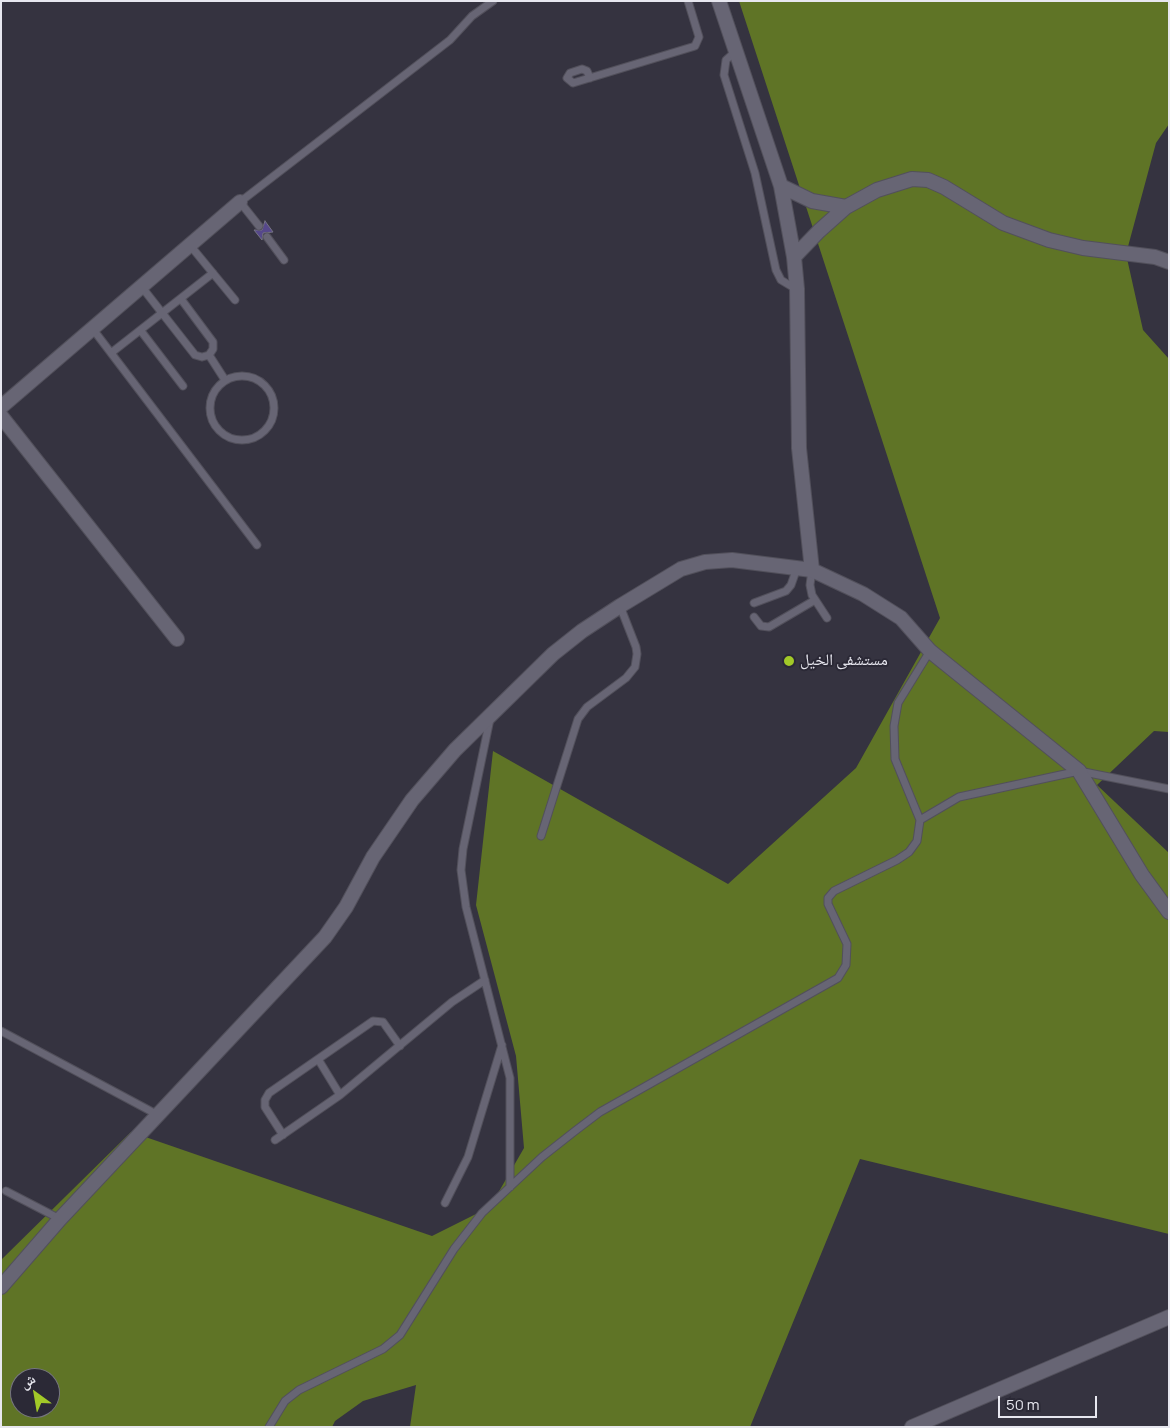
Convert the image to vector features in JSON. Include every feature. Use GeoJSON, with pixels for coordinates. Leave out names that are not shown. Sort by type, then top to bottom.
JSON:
{"type":"FeatureCollection","features":[{"type":"Feature","properties":{"kind":"street"},"geometry":{"type":"LineString","coordinates":[[719,1],[781,186],[794,257],[797,289],[799,448],[812,570]]}},
{"type":"Feature","properties":{"kind":"street"},"geometry":{"type":"LineString","coordinates":[[794,257],[846,207],[898,182],[912,179],[928,180],[944,187],[1003,223],[1049,240],[1082,248],[1155,257],[1169,262]]}},
{"type":"Feature","properties":{"kind":"street"},"geometry":{"type":"LineString","coordinates":[[781,186],[812,201],[846,207]]}},
{"type":"Feature","properties":{"kind":"street"},"geometry":{"type":"LineString","coordinates":[[1,407],[240,202]]}},
{"type":"Feature","properties":{"kind":"street"},"geometry":{"type":"LineString","coordinates":[[1,416],[177,639]]}},
{"type":"Feature","properties":{"kind":"street"},"geometry":{"type":"LineString","coordinates":[[1,1287],[60,1218],[325,937],[346,907],[373,857],[412,800],[455,750],[490,718],[553,654],[620,606],[682,569],[705,562],[732,560],[812,570],[863,594],[888,609],[912,629],[930,651],[1079,771],[1142,876],[1169,912]]}},
{"type":"Feature","properties":{"kind":"street"},"geometry":{"type":"LineString","coordinates":[[912,1427],[1169,1317]]}},
{"type":"Feature","properties":{"kind":"lane"},"geometry":{"type":"LineString","coordinates":[[259,226],[240,202],[450,40],[472,16],[493,1]]}},
{"type":"Feature","properties":{"kind":"lane"},"geometry":{"type":"LineString","coordinates":[[590,78],[695,46],[698,37],[688,1]]}},
{"type":"Feature","properties":{"kind":"lane"},"geometry":{"type":"LineString","coordinates":[[736,50],[726,60],[724,75],[755,173],[776,270],[782,280],[797,289]]}},
{"type":"Feature","properties":{"kind":"lane"},"geometry":{"type":"LineString","coordinates":[[267,237],[284,260]]}},
{"type":"Feature","properties":{"kind":"lane"},"geometry":{"type":"LineString","coordinates":[[189,244],[235,300]]}},
{"type":"Feature","properties":{"kind":"lane"},"geometry":{"type":"LineString","coordinates":[[111,353],[213,273]]}},
{"type":"Feature","properties":{"kind":"lane"},"geometry":{"type":"LineString","coordinates":[[141,286],[195,355],[202,357],[209,355],[213,349],[213,342],[181,299]]}},
{"type":"Feature","properties":{"kind":"lane"},"geometry":{"type":"LineString","coordinates":[[92,328],[258,545]]}},
{"type":"Feature","properties":{"kind":"lane"},"geometry":{"type":"LineString","coordinates":[[141,331],[184,386]]}},
{"type":"Feature","properties":{"kind":"lane"},"geometry":{"type":"LineString","coordinates":[[209,355],[226,380]]}},
{"type":"Feature","properties":{"kind":"lane"},"geometry":{"type":"LineString","coordinates":[[240,375],[248,376],[262,383],[272,395],[273,418],[258,436],[251,439],[236,440],[228,437],[216,428],[212,421],[210,406],[214,391],[226,380],[240,375]]}},
{"type":"Feature","properties":{"kind":"lane"},"geometry":{"type":"LineString","coordinates":[[754,603],[786,591],[792,584],[797,568]]}},
{"type":"Feature","properties":{"kind":"lane"},"geometry":{"type":"LineString","coordinates":[[812,570],[811,590],[827,618]]}},
{"type":"Feature","properties":{"kind":"lane"},"geometry":{"type":"LineString","coordinates":[[754,617],[761,626],[769,627],[815,600]]}},
{"type":"Feature","properties":{"kind":"lane"},"geometry":{"type":"LineString","coordinates":[[542,836],[578,719],[587,707],[626,678],[635,667],[636,647],[620,606]]}},
{"type":"Feature","properties":{"kind":"lane"},"geometry":{"type":"LineString","coordinates":[[269,1427],[285,1401],[299,1390],[383,1348],[400,1335],[454,1249],[482,1213],[542,1157],[600,1112],[838,978],[846,965],[847,944],[828,904],[828,898],[834,892],[909,852],[917,841],[920,820],[895,759],[894,726],[898,703],[930,651]]}},
{"type":"Feature","properties":{"kind":"lane"},"geometry":{"type":"LineString","coordinates":[[490,718],[463,849],[461,870],[466,907],[502,1044],[511,1089],[510,1187]]}},
{"type":"Feature","properties":{"kind":"lane"},"geometry":{"type":"LineString","coordinates":[[920,820],[958,797],[1079,771],[1169,788]]}},
{"type":"Feature","properties":{"kind":"lane"},"geometry":{"type":"LineString","coordinates":[[275,1140],[340,1095],[452,1002],[485,980]]}},
{"type":"Feature","properties":{"kind":"lane"},"geometry":{"type":"LineString","coordinates":[[283,1135],[266,1110],[265,1100],[269,1093],[373,1021],[382,1022],[400,1046]]}},
{"type":"Feature","properties":{"kind":"lane"},"geometry":{"type":"LineString","coordinates":[[1,1031],[158,1115]]}},
{"type":"Feature","properties":{"kind":"lane"},"geometry":{"type":"LineString","coordinates":[[445,1203],[468,1156],[502,1044]]}},
{"type":"Feature","properties":{"kind":"lane"},"geometry":{"type":"LineString","coordinates":[[318,1059],[340,1095]]}},
{"type":"Feature","properties":{"kind":"lane"},"geometry":{"type":"LineString","coordinates":[[6,1191],[60,1218]]}},
{"type":"Feature","properties":{"kind":"green space"},"geometry":{"type":"Polygon","coordinates":[[[739,1],[1169,1],[1169,124],[1156,143],[1126,254],[1143,330],[1169,359],[1169,732],[1154,731],[1097,785],[1169,853],[1169,1234],[860,1159],[750,1427],[410,1427],[416,1385],[363,1401],[335,1421],[332,1427],[1,1427],[1,1260],[131,1132],[432,1236],[490,1207],[524,1148],[516,1056],[476,905],[493,751],[728,884],[856,768],[940,618],[739,1]]]}},
{"type":"Feature","properties":{"kind":"building"},"geometry":{"type":"Polygon","coordinates":[[[265,221],[273,232],[263,233],[262,240],[254,230],[262,230],[265,221]]]}},
{"type":"Feature","properties":{"kind":"place","name":"مستشفى الخيل"},"geometry":{"type":"Point","coordinates":[789,661]}}]}
